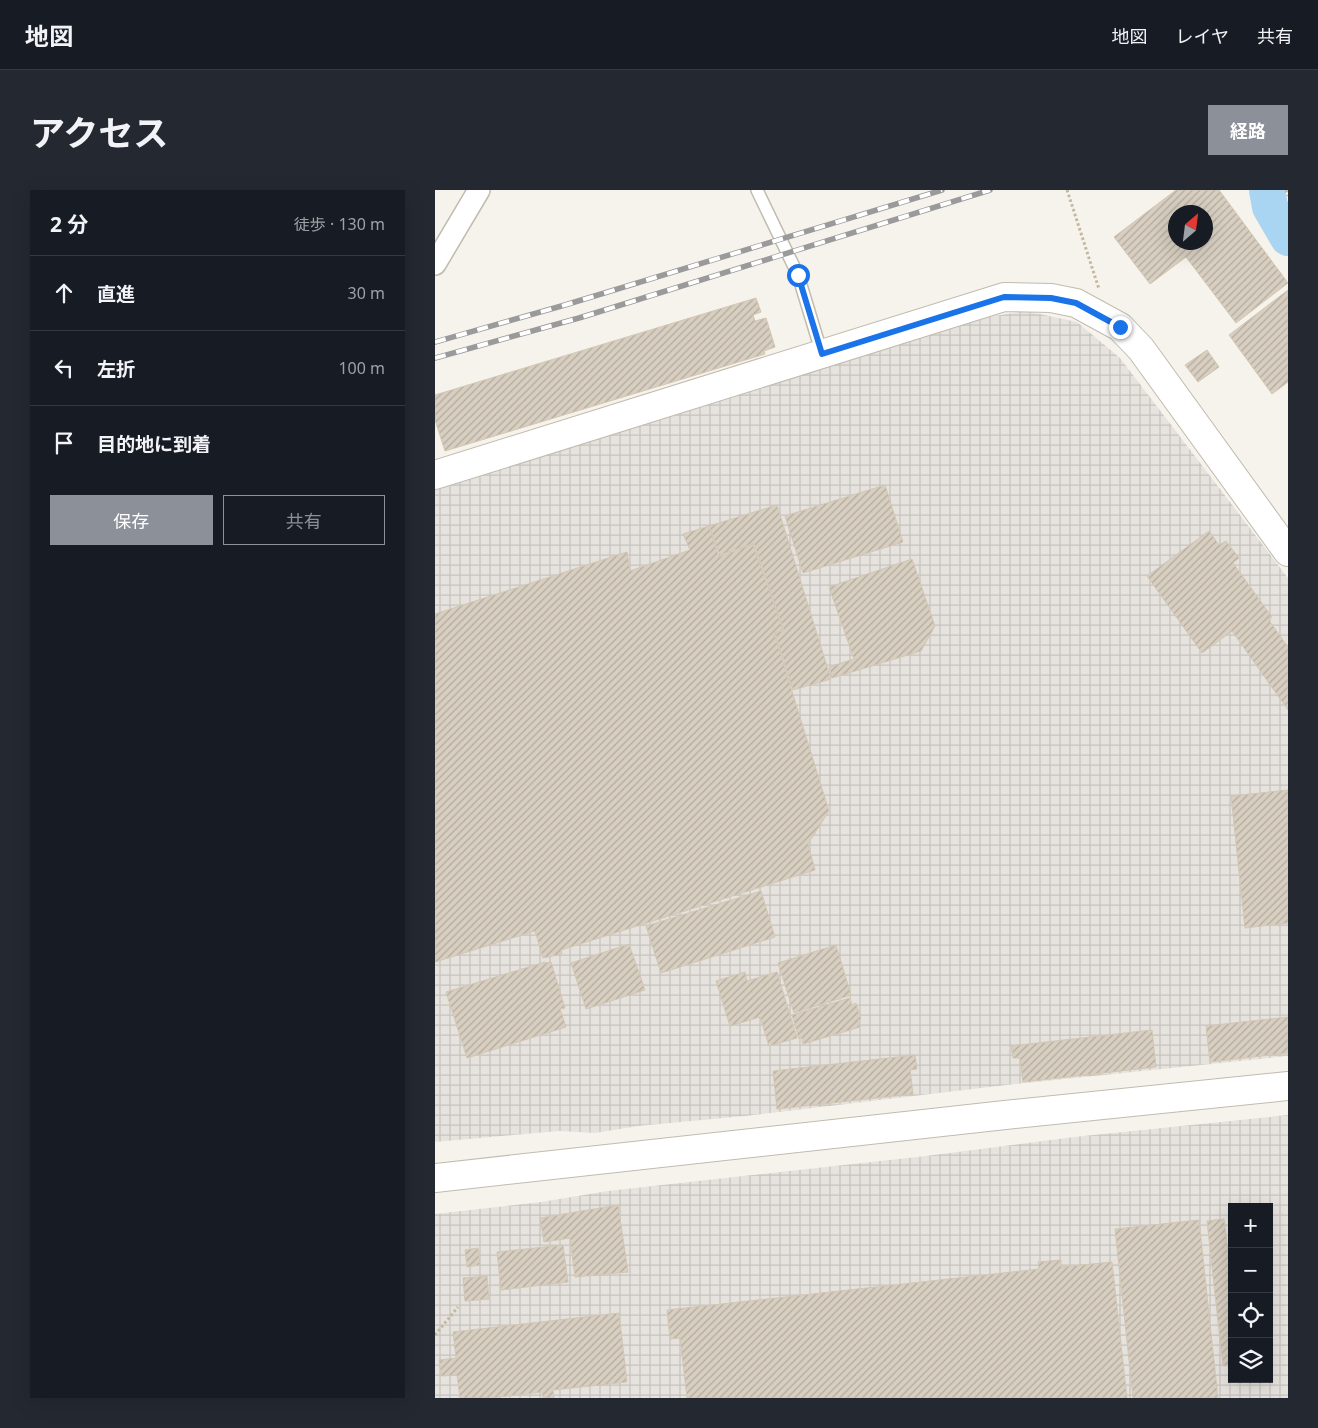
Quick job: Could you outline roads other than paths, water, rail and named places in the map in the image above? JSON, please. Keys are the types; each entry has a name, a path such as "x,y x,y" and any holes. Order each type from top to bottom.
{"street":[{"path":"435,264 479,190"},
{"path":"435,475 1004,297 1051,298 1076,303 1120,327 1141,349 1288,552"},
{"path":"435,1178 1005,1115 1288,1086"}],"lane":[{"path":"757,190 798,275 822,354"}],"waterway":[{"path":"1267,190 1270,207 1288,238"}],"railway":[{"path":"435,342 565,305 942,190"},
{"path":"435,358 579,318 990,190"}]}
